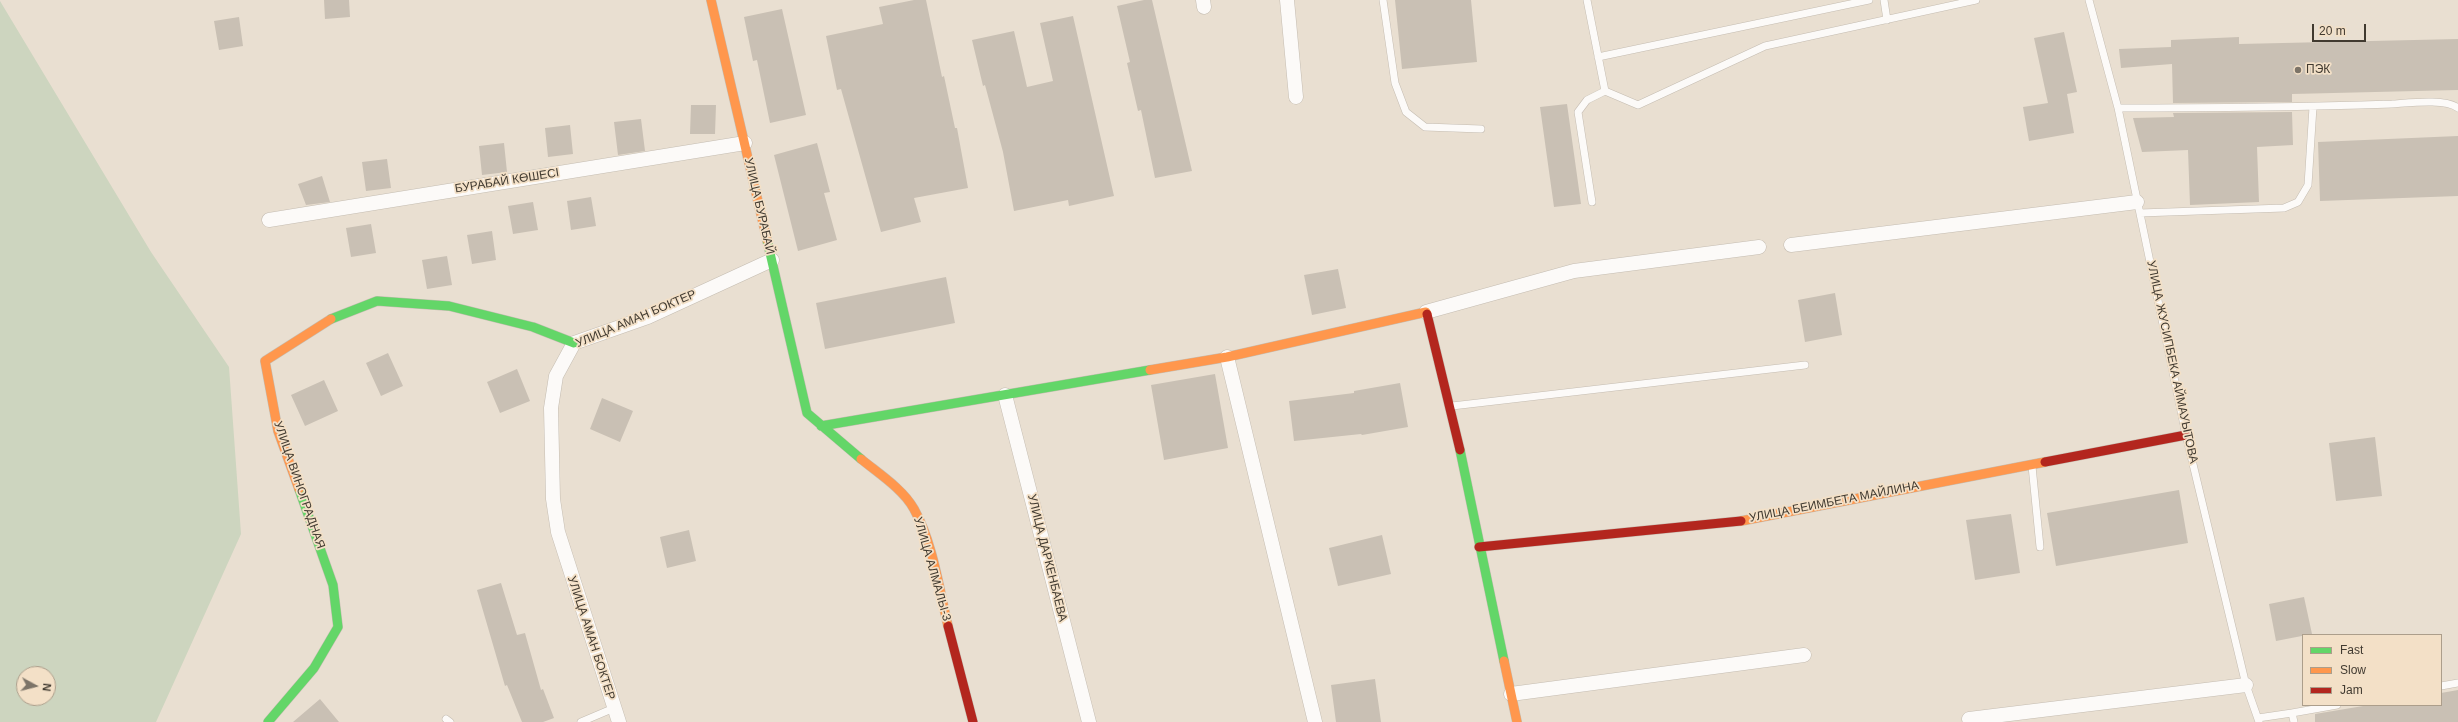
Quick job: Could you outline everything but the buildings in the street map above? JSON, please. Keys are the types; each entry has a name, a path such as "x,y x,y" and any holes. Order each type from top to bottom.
{"street":[{"name":"УЛИЦА БУРАБАЙ","path":"711,0 807,413"},
{"path":"1287,0 1296,97"},
{"name":"БУРАБАЙ КӨШЕСІ","path":"269,220 744,143"},
{"path":"1791,245 2139,207"},
{"path":"821,426 1226,357 1426,312 1574,271 1759,247"},
{"name":"УЛИЦА АМАН БОКТЕР","path":"618,722 558,532 554,499 551,408 556,376 574,343 648,317 772,260"},
{"name":"УЛИЦА ВИНОГРАДНАЯ","path":"274,720 314,668 338,627 333,585 278,431 265,361 335,316 377,301 449,306 533,327 574,343"},
{"path":"1426,312 1451,406 1479,547 1517,722"},
{"path":"1226,357 1315,722"},
{"name":"УЛИЦА ДАРКЕНБАЕВА","path":"1005,395 1089,722"},
{"name":"УЛИЦА АЛМАЛЫ-3","path":"807,413 895,487 914,508 928,546 973,722"},
{"name":"УЛИЦА БЕИМБЕТА МАЙЛИНА","path":"1479,547 1735,522 2186,435"},
{"path":"1511,694 1804,655"},
{"path":"1969,719 2246,685"}],"lane":[{"path":"1383,0 1395,83 1406,112 1425,127 1481,129"},
{"path":"1587,0 1605,91"},
{"path":"1598,56 1869,0"},
{"path":"1884,0 1887,20"},
{"path":"1592,202 1578,112 1587,100 1605,91 1638,105 1765,46 1976,0"},
{"name":"УЛИЦА ЖУСИПБЕКА АЙМАУЫТОВА","path":"2089,0 2118,108 2186,435 2246,685 2258,720"},
{"path":"2118,108 2313,107 2434,102 2455,105 2458,108"},
{"path":"2139,207 2284,208 2298,202 2308,185 2313,107"},
{"path":"1451,406 1805,365"},
{"path":"2032,464 2040,547"},
{"path":"2442,686 2458,683"},
{"path":"2258,720 2331,706"},
{"path":"581,722 614,708"},
{"path":"2292,713 2294,722"}],"green space":[{"path":"0,1 151,252 229,367 241,534 156,722 0,722"}],"traffic: fast":[{"path":"767,240 807,413 861,459"},
{"path":"331,319 377,301 449,306 533,327 574,343"},
{"path":"821,426 1150,370"},
{"path":"1460,450 1504,661"},
{"path":"268,722 314,668 338,627 333,585 299,489"}],"traffic: slow":[{"path":"711,0 767,240"},
{"path":"1150,370 1227,357 1426,312 1427,314"},
{"path":"299,489 278,431 265,361 331,319"},
{"path":"861,459 897,488 914,509 921,522 931,551 948,626"},
{"path":"1741,521 2045,462"},
{"path":"1504,661 1517,722"}],"traffic: jam":[{"path":"1427,314 1460,450"},
{"path":"2045,462 2186,435"},
{"path":"1479,547 1741,521"},
{"path":"948,626 973,722"}],"place":[{"name":"ПЭК","path":"2298,70"}]}
